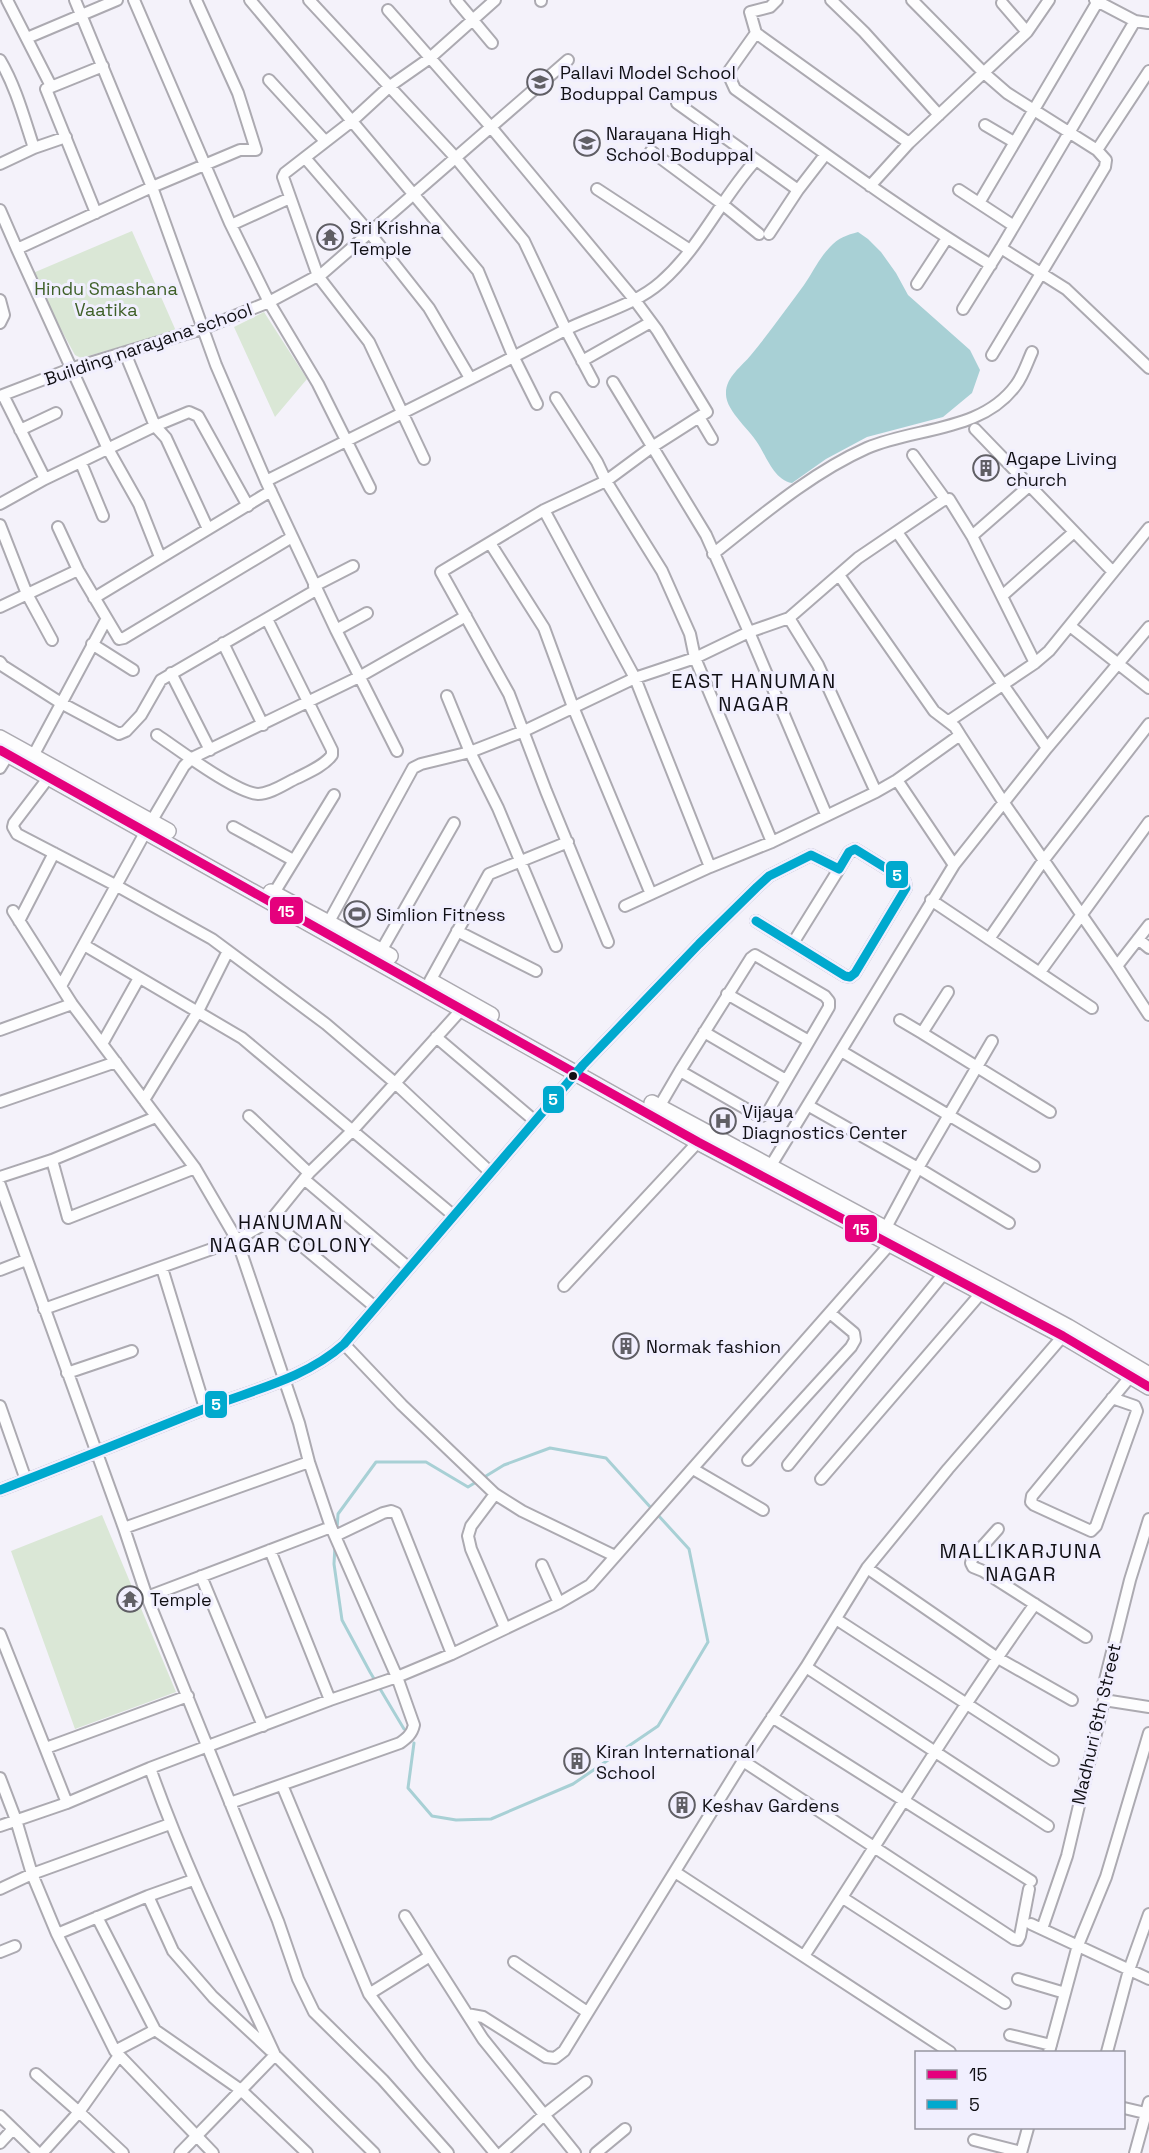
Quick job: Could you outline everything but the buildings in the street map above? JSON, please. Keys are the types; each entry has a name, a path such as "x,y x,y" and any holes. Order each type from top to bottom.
{"street":[{"path":"7,0 51,86"},
{"path":"75,0 152,186 202,329 266,481 315,588 397,751"},
{"path":"27,38 117,0"},
{"path":"134,0 231,225 269,302 318,384 370,488"},
{"path":"16,249 152,186 240,150 256,150 238,93 196,0"},
{"path":"250,0 478,272 514,358 537,404"},
{"path":"309,0 455,157 524,241 593,381"},
{"path":"456,0 492,43"},
{"path":"424,459 369,342 318,276 284,182 285,173 306,159 352,121 390,86 430,58 495,0"},
{"path":"777,0 770,7 750,12 756,33 909,143"},
{"path":"831,0 864,32 939,116"},
{"path":"912,0 1006,93 1097,150 1106,160 1105,167 992,355"},
{"path":"870,186 909,143 1027,32 1049,0"},
{"path":"979,203 1096,0 1135,21 1149,23"},
{"path":"1001,1 1027,32"},
{"path":"388,10 490,126 633,299 651,322 707,412 652,447 606,481 544,510 441,572 509,694 608,942"},
{"path":"963,309 1002,248 1135,21"},
{"path":"756,33 729,71 735,89 870,186 991,265"},
{"path":"0,60 8,74 34,148"},
{"name":"Building narayana school","path":"2,395 73,368 202,329 269,302 318,276 568,60"},
{"path":"96,213 46,89 103,66"},
{"path":"1097,150 1149,71"},
{"path":"269,80 325,141"},
{"path":"677,103 798,190"},
{"path":"985,125 1014,142"},
{"path":"0,164 34,148 66,137"},
{"path":"651,151 764,234 825,154"},
{"path":"306,159 369,232 429,308 470,378"},
{"path":"266,481 659,285 690,250 721,203 756,160"},
{"path":"597,189 690,250"},
{"path":"959,190 1014,226"},
{"path":"231,225 290,198"},
{"path":"0,210 108,449 139,504 160,557"},
{"path":"917,284 947,238"},
{"path":"1002,248 1066,289 1149,368"},
{"path":"0,300 4,315 0,323"},
{"path":"582,361 651,322"},
{"path":"125,352 155,426 166,438 208,529"},
{"path":"713,554 802,485 868,448 961,422 990,409 1017,384 1032,352"},
{"path":"613,382 705,535 826,814"},
{"path":"2,395 45,479"},
{"path":"556,398 662,571 690,634 695,658 772,842"},
{"path":"20,430 56,412"},
{"path":"0,504 45,479 189,412 198,416 248,506"},
{"path":"699,417 712,439"},
{"path":"975,429 1113,572"},
{"path":"913,455 945,499 952,501 972,536 1035,663"},
{"path":"81,463 103,516"},
{"path":"972,536 1029,486"},
{"path":"94,598 271,491"},
{"path":"325,928 413,768 470,752 524,731 635,678 695,658 749,632 789,618 858,558 945,499"},
{"path":"544,510 635,678 710,867"},
{"path":"0,525 27,594 52,640"},
{"path":"58,527 78,570 119,639 292,537"},
{"path":"949,721 1035,663 1048,651 1149,528"},
{"path":"897,532 1047,748"},
{"path":"1002,596 1074,532"},
{"path":"490,543 544,628 573,707 651,894"},
{"path":"0,662 61,703 119,734 126,732 141,715 161,680 353,566"},
{"path":"0,607 78,570"},
{"path":"839,575 934,711 949,721 960,735 1149,1015"},
{"path":"336,630 367,613"},
{"path":"61,986 184,766 192,758 359,677 466,616"},
{"path":"157,735 223,779 256,794 264,793 305,774 329,759 332,750 267,618"},
{"path":"789,618 818,665 876,792"},
{"path":"33,756 106,620"},
{"path":"1070,626 1149,688"},
{"path":"770,1167 954,865 1047,748 1149,627"},
{"path":"223,643 263,724"},
{"path":"92,644 133,670"},
{"path":"171,674 210,750"},
{"path":"447,696 470,752 498,808 556,946"},
{"path":"989,939 1043,861 1149,724"},
{"path":"625,906 710,867 772,842 826,814 876,792 897,780 960,735"},
{"path":"6,747 33,756 149,827 325,928 381,951 698,1142 1068,1327 1144,1379"},
{"path":"0,768 6,747"},
{"path":"6,747 49,777 274,893 375,960 461,1010 659,1107 770,1167 945,1272 1144,1379"},
{"path":"49,777 14,822 13,827 16,834 117,885 212,939 326,1024 394,1082 490,1172"},
{"path":"897,780 954,865"},
{"path":"274,893 334,795"},
{"path":"1040,972 1149,822"},
{"path":"381,951 454,823"},
{"path":"233,827 293,860"},
{"path":"430,981 489,874 568,842"},
{"path":"756,921 845,976 850,977 855,973 906,888 905,882 855,849 849,852 792,943"},
{"path":"54,853 16,916 72,1004 195,1168 237,1240 333,1531 397,1677 414,1725 413,1731 407,1738 230,1803"},
{"path":"0,1490 317,1365 344,1344 580,1069 730,912 769,876 812,855 839,869"},
{"path":"932,900 1092,1008"},
{"path":"1117,966 1149,925"},
{"path":"457,931 536,971"},
{"path":"1138,939 1149,948"},
{"path":"84,945 242,1038 453,1215"},
{"path":"144,1100 198,1013 228,951"},
{"path":"659,1107 680,1071 727,994 755,955 825,996 829,1001 829,1007 769,1110 762,1116 680,1071"},
{"path":"102,1044 140,978"},
{"path":"921,1033 948,992"},
{"path":"727,994 809,1041"},
{"path":"0,1030 72,1004"},
{"path":"44,1309 237,1240 271,1220 307,1176 352,1131 461,1010"},
{"path":"900,1020 1050,1112"},
{"path":"704,1032 786,1080"},
{"path":"436,1037 535,1121"},
{"path":"0,1826 67,1803 150,1768 330,1700 397,1677 452,1654 590,1585 830,1313 886,1236 918,1168 992,1041"},
{"path":"841,1052 1034,1166"},
{"path":"0,1102 116,1062"},
{"path":"808,1106 1009,1223"},
{"path":"249,1116 307,1176 409,1268"},
{"path":"0,1177 52,1160 156,1117"},
{"path":"564,1286 698,1142"},
{"path":"52,1160 68,1218 195,1168"},
{"path":"0,1185 147,1597 278,1921 298,1979 314,2012 383,2080 448,2153"},
{"path":"271,1220 375,1307"},
{"path":"0,1270 26,1260"},
{"path":"162,1268 205,1408"},
{"path":"788,1465 945,1272"},
{"path":"821,1479 982,1292"},
{"path":"748,1460 855,1340 854,1334 830,1313"},
{"path":"467,2014 483,2017 551,2059 564,2051 743,1761 806,1667 867,1568 948,1469 1063,1336"},
{"path":"344,1344 402,1405 495,1494 522,1511 615,1556"},
{"path":"67,1373 132,1351"},
{"path":"1112,1398 1135,1406 1137,1410 1096,1526 1091,1531 1034,1505 1031,1502 1032,1496 1112,1398 1144,1379"},
{"path":"0,1406 26,1480"},
{"path":"124,1528 309,1462"},
{"path":"693,1468 763,1510"},
{"path":"495,1494 471,1526 468,1536 471,1549 504,1628"},
{"path":"147,1597 270,1550 391,1511 396,1513 452,1654"},
{"name":"Madhuri 6th Street","path":"1042,1929 1067,1856 1104,1700 1105,1680 1130,1580 1149,1519"},
{"path":"998,1529 973,1557 971,1563 973,1567 1086,1637"},
{"path":"270,1550 330,1700"},
{"path":"542,1565 558,1603"},
{"path":"867,1568 996,1658 1072,1700"},
{"path":"201,1576 263,1726"},
{"path":"804,1956 996,1658 1035,1604"},
{"path":"836,1619 1053,1760"},
{"path":"0,1634 67,1803"},
{"path":"806,1667 1048,1827"},
{"path":"45,1748 188,1696"},
{"path":"1104,1700 1149,1707"},
{"path":"743,1761 1018,1940 1030,1885 772,1717"},
{"path":"1010,2035 1050,2049 1078,1945 1106,1877 1149,1733"},
{"path":"150,1768 193,1880 275,2055"},
{"path":"0,1778 16,1820 32,1874 57,1934 117,2054 213,2153"},
{"path":"282,1785 369,1994 421,2064 495,2153"},
{"path":"0,1889 32,1874 170,1824"},
{"path":"675,1872 948,2051"},
{"path":"57,1934 147,1896 193,1880"},
{"path":"147,1896 173,1952 213,1997 374,2153"},
{"path":"843,1898 1005,2003"},
{"path":"1107,2051 1129,1970 1149,1914"},
{"path":"405,1916 483,2039 574,2153"},
{"path":"97,1917 155,2030 241,2090 308,2153"},
{"path":"1031,1924 1149,1979"},
{"path":"0,1952 15,1946"},
{"path":"369,1994 430,1956"},
{"path":"514,1962 587,2012"},
{"path":"1017,1979 1065,1993"},
{"path":"0,2116 40,2153 79,2112 117,2054 155,2030"},
{"path":"180,2153 275,2055"},
{"path":"36,2074 123,2153"},
{"path":"502,2153 544,2115 586,2082"},
{"path":"1135,2153 1149,2102"},
{"path":"1125,2108 1147,2114"},
{"path":"0,2143 13,2129"},
{"path":"596,2153 625,2129"},
{"path":"974,2140 1021,2153 1027,2129"}],"green space":[{"name":"Hindu Smashana Vaatika","path":"132,231 176,331 81,358 75,355 33,273"},
{"path":"264,312 307,379 275,417 234,327"},
{"path":"102,1515 176,1692 75,1729 11,1551"}],"water":[{"path":"858,232 881,252 908,295 970,350 980,370 972,393 943,417 867,437 826,459 792,483 777,474 756,441 734,414 727,400 727,387 735,372 771,329 826,251 839,239"}],"waterway":[{"path":"337,1530 338,1514 376,1462 426,1462 468,1487 504,1465 550,1448 606,1458 652,1509"},
{"path":"414,1743 408,1788 432,1816 456,1820 491,1819 573,1784 658,1726 708,1642 689,1549 657,1514"},
{"path":"335,1545 334,1564 342,1620 404,1729"}],"transit line":[{"name":"15","path":"0,750 698,1142 1063,1336 1149,1387"},
{"name":"5","path":"0,1490 295,1375 329,1356 344,1344 583,1065 699,944 769,876 811,855 839,869 849,852 855,849 905,882 906,888 855,973 850,977 756,921"}],"place":[{"name":"Pallavi Model School Boduppal Campus","path":"540,82"},
{"name":"Narayana High School Boduppal","path":"587,143"},
{"name":"Sri Krishna Temple","path":"330,237"},
{"name":"Agape Living church","path":"986,468"},
{"name":"Simlion Fitness","path":"357,914"},
{"name":"Vijaya Diagnostics Center","path":"723,1121"},
{"name":"Normak fashion","path":"626,1346"},
{"name":"Temple","path":"130,1599"},
{"name":"Kiran International School","path":"577,1761"},
{"name":"Keshav Gardens","path":"682,1805"}],"district":[{"name":"EAST HANUMAN NAGAR","path":"754,692"},
{"name":"HANUMAN NAGAR COLONY","path":"291,1234"},
{"name":"MALLIKARJUNA NAGAR","path":"1021,1562"}]}
